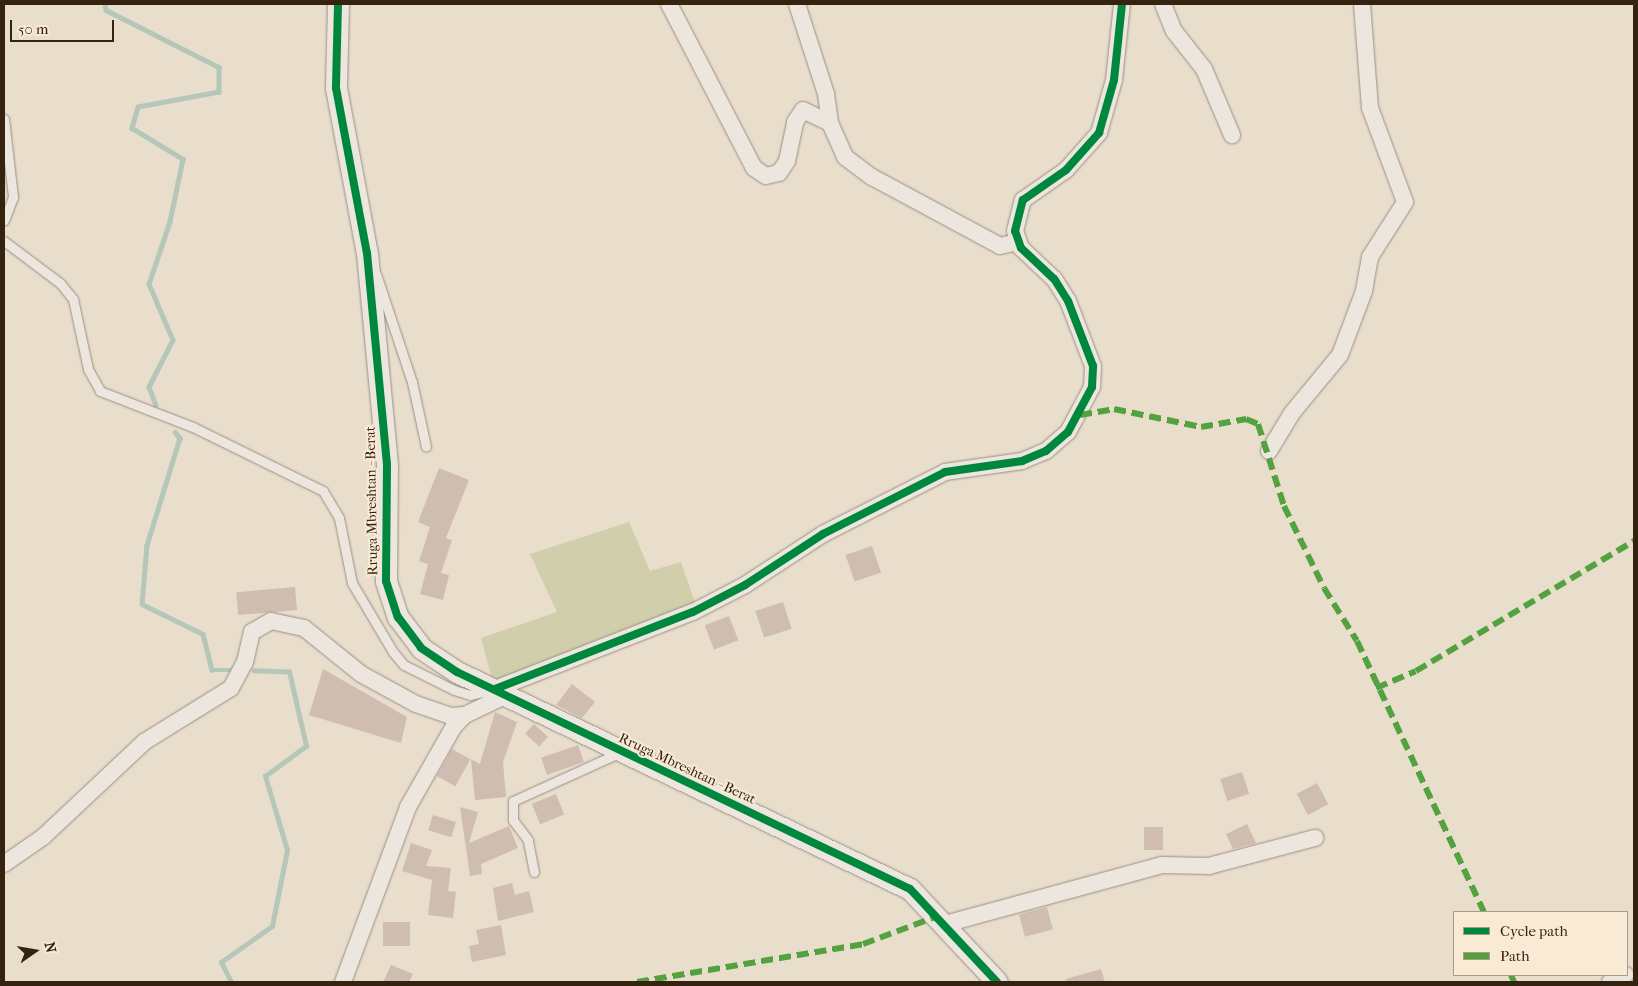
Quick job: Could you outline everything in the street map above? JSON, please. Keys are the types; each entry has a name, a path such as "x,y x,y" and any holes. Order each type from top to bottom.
{"street":[{"name":"Rruga Mbreshtan - Berat","path":"338,4 336,88 367,253 386,456 386,581 398,617 421,648 501,692 621,752 876,870 910,889 945,924 997,982"},
{"path":"669,4 754,168 766,176 779,173 803,110 830,123"},
{"path":"797,4 826,94 830,123 845,157 872,177 1000,246 1018,242"},
{"path":"343,982 395,834 465,715 501,692 693,612 745,585 823,534 945,472 1022,461 1046,450 1068,432 1092,387 1092,366 1068,301 1018,242 1015,232 1023,200 1066,170 1099,133 1114,80 1122,4"},
{"path":"1163,4 1174,31 1204,69 1232,135"},
{"path":"1269,451 1292,413 1340,355 1364,291 1370,257 1405,202 1370,108 1362,4"},
{"path":"4,864 42,837 144,742 231,688 240,676 252,632 271,621 304,628 361,674 416,704 450,716 465,715"},
{"path":"945,924 1162,865 1209,866 1315,838"},
{"path":"1610,982 1622,976"}],"lane":[{"path":"4,119 13,197 4,220"},
{"path":"4,241 60,283 73,300 88,369 100,391 200,431 323,491 339,518 352,583 393,652 404,665 454,690 470,695 501,692"},
{"path":"367,253 386,296 412,382 426,447"},
{"path":"534,872 528,840 514,820 513,801 621,752"}],"shaded area":[{"path":"629,522 650,571 681,562 695,603 493,683 481,638 557,612 530,554"}],"building":[{"path":"439,468 469,480 446,538 452,540 441,573 449,575 443,600 420,594 428,564 419,561 430,527 418,522"},
{"path":"872,546 881,572 855,582 846,555"},
{"path":"295,587 297,610 238,615 236,592"},
{"path":"783,602 792,629 764,638 755,611"},
{"path":"729,616 738,640 714,650 705,625"},
{"path":"323,669 407,717 401,743 309,715"},
{"path":"572,684 595,702 582,718 556,705"},
{"path":"495,712 517,722 503,762 506,797 475,800 471,759 480,764"},
{"path":"534,724 548,737 539,746 525,734"},
{"path":"578,745 584,762 547,775 541,758"},
{"path":"452,749 470,759 455,786 437,776"},
{"path":"1242,772 1249,794 1227,801 1220,779"},
{"path":"1317,783 1328,804 1308,815 1297,794"},
{"path":"556,794 564,814 540,824 532,804"},
{"path":"460,807 478,812 469,843 509,826 518,848 481,864 482,874 470,876"},
{"path":"433,815 456,822 451,837 428,830"},
{"path":"1247,824 1256,843 1233,849 1226,834"},
{"path":"1144,827 1163,827 1163,850 1144,850"},
{"path":"411,843 432,850 426,866 451,868 448,891 456,892 453,918 428,915 432,880 402,871"},
{"path":"512,883 515,895 529,891 534,912 498,921 493,888"},
{"path":"1047,907 1053,929 1025,937 1019,915"},
{"path":"383,922 410,922 410,946 383,946"},
{"path":"501,925 506,955 472,962 469,946 479,944 476,930"},
{"path":"391,965 413,974 409,982 383,982"},
{"path":"1101,969 1105,982 1066,982 1066,979"}],"waterway":[{"path":"105,4 106,10 219,67 219,92 138,107 132,128 183,159 170,222 149,284 173,340 149,387 156,405"},
{"path":"175,432 180,438 147,545 142,604 203,634 212,670 230,670"},
{"path":"231,982 221,962 272,926 287,850 265,776 306,746 289,672 254,671"}],"marked path":[{"path":"1080,415 1114,409 1201,427 1246,419 1258,424 1284,506 1324,588 1357,641 1484,911"},
{"path":"1376,688 1416,671 1634,541"},
{"path":"637,982 863,944 938,916"},
{"path":"1511,976 1514,982"}],"cycle path":[{"path":"338,4 336,88 367,253 387,465 386,581 398,617 421,648 457,672 910,889 997,982"},
{"path":"495,689 693,612 745,585 823,534 945,472 1022,461 1046,451 1068,432 1092,387 1093,366 1068,301 1054,279 1021,248 1015,231 1023,200 1066,170 1099,133 1114,80 1122,4"}]}
